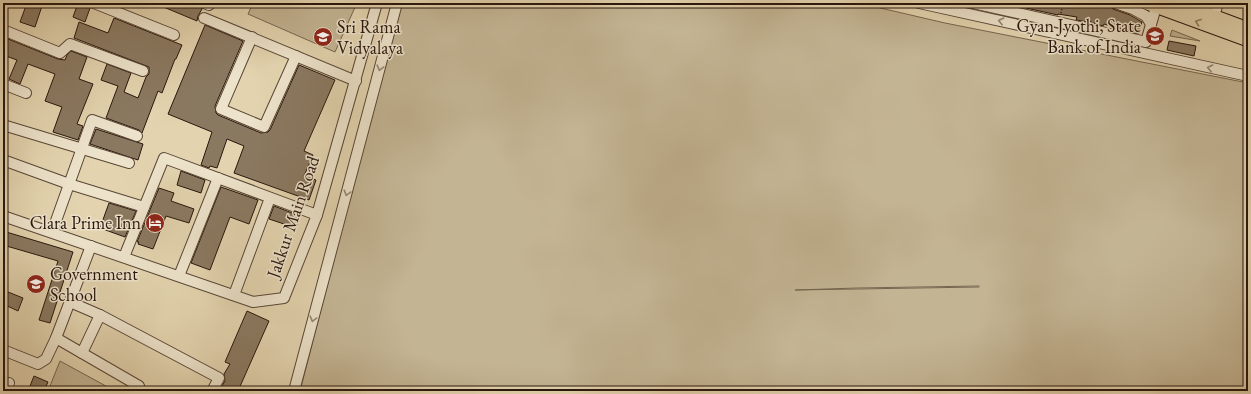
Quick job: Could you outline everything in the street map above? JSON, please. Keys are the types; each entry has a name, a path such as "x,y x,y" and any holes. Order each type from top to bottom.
{"main road":[{"path":"1178,3 1248,29"},
{"path":"1151,5 1248,40"}],"street":[{"path":"94,3 174,35"},
{"name":"Jakkur Main Road","path":"3,216 253,302 284,298 317,215 377,3"},
{"path":"294,391 397,3"},
{"path":"919,3 1248,76"},
{"path":"973,3 1146,42 1151,24 1151,5"},
{"path":"1115,3 1133,9 1146,16 1151,24"},
{"path":"1214,16 1218,3"},
{"path":"204,18 356,81"},
{"path":"3,30 60,53 70,44 144,71"},
{"path":"252,37 221,109 264,127 296,56"},
{"path":"3,84 26,93"},
{"path":"52,232 92,120 137,136"},
{"path":"3,125 128,163"},
{"path":"124,257 164,158 317,215"},
{"path":"3,160 69,184 144,207"},
{"path":"179,276 218,178"},
{"path":"234,295 270,198"},
{"path":"3,350 38,364 46,359 56,338 91,246"},
{"path":"70,302 100,315 219,378 212,391"},
{"path":"82,353 100,315"},
{"path":"56,338 139,386"}],"shaded area":[{"name":"Sri Rama Vidyalaya","path":"253,3 351,3 356,5 335,52 248,14"},
{"path":"402,3 859,3 945,23 1248,83 1248,391 300,391 364,142","holes":["979,286 979,287 795,290"]},
{"path":"1172,30 1200,41 1170,36"},
{"path":"60,361 115,391 48,391"}],"building":[{"path":"27,3 42,3 35,27 20,22"},
{"path":"78,3 88,3 90,8 85,22 73,17"},
{"path":"112,3 125,3 124,8"},
{"path":"154,3 194,3 202,9 197,21"},
{"path":"1003,3 1106,3 1113,9 1130,15 1142,22 1138,34 1104,24 1103,26 1089,21 1076,20 1077,17 1058,15"},
{"path":"114,18 182,45 162,93 158,91 142,133 139,130 106,118 118,86 101,80 107,64 131,73 124,92 138,98 146,77 149,74 149,67 74,38 79,22 108,33"},
{"path":"205,25 243,41 215,106 216,113 218,115 261,133 268,132 299,65 335,80 304,151 313,155 304,176 316,180 309,200 234,173 244,146 227,139 217,168 210,166 209,168 201,165 212,132 168,114"},
{"path":"3,37 58,59 65,60 71,51 87,57 79,79 93,84 77,124 83,126 78,140 53,132 62,107 45,101 55,74 28,64 20,84 9,79 17,60 3,55"},
{"path":"1169,41 1196,46 1194,56 1167,50"},
{"path":"96,129 143,144 138,160 90,144"},
{"path":"181,171 205,180 201,193 177,185"},
{"path":"221,187 258,200 249,224 230,217 210,270 191,263"},
{"path":"159,188 174,193 171,201 194,209 189,223 166,216 153,249 138,244 139,242 137,242"},
{"path":"109,203 136,211 125,237 100,228"},
{"path":"274,206 300,216 296,228 269,219"},
{"path":"3,231 73,252 50,323 39,320 58,261 3,245"},
{"path":"3,290 23,298 18,311 3,304"},
{"path":"247,311 269,321 238,391 219,391 225,381 224,374 230,364 225,362"},
{"path":"34,376 48,382 44,391 28,391"}],"place":[{"name":"Gyan Jyothi, State Bank of India","path":"1155,36"},
{"name":"Sri Rama Vidyalaya","path":"323,37"},
{"name":"Clara Prime Inn","path":"155,223"},
{"name":"Government School","path":"36,284"}]}
